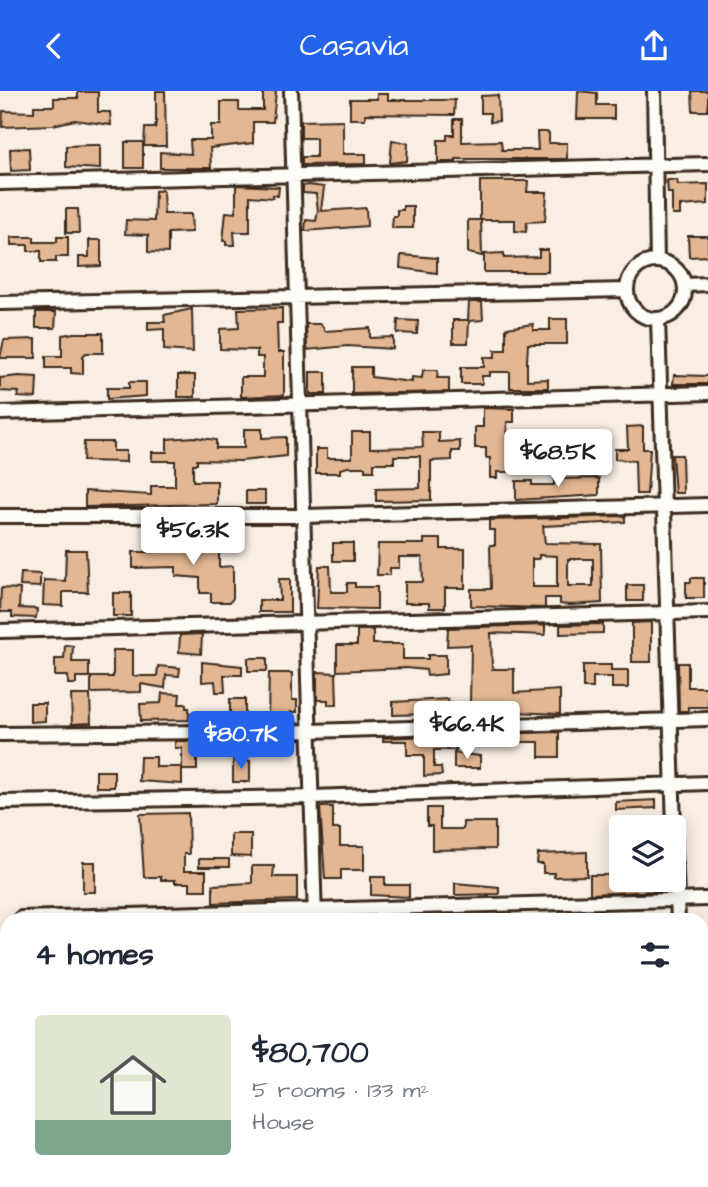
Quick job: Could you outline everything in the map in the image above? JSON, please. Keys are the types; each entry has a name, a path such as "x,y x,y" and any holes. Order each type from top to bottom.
{"street":[{"path":"291,91 315,913"},
{"path":"654,91 657,261"},
{"path":"0,183 708,164"},
{"path":"657,261 676,269 685,285 684,299 677,310 658,319 639,313 631,303 627,290 636,269 657,261"},
{"path":"685,285 708,284"},
{"path":"0,303 627,290"},
{"path":"658,319 673,815"},
{"path":"0,413 708,393"},
{"path":"0,516 304,516 708,505"},
{"path":"0,631 708,612"},
{"path":"0,734 310,731 708,719"},
{"path":"0,802 312,796 708,783"},
{"path":"676,892 677,913"},
{"path":"383,913 708,899"}],"building":[{"path":"156,91 165,91 166,146 144,146 145,128 155,128"},
{"path":"263,91 276,91 273,122 253,122 253,143 210,148 211,168 160,168 160,152 191,154 190,140 211,140 211,125 221,125 221,102 239,102 239,110 263,110"},
{"path":"578,91 597,93 597,105 614,105 614,119 577,119"},
{"path":"692,91 708,91 708,111 693,111"},
{"path":"78,92 98,92 98,112 110,112 111,125 75,120 53,125 2,127 3,111 34,112 34,106 54,106 54,98 78,98"},
{"path":"377,94 388,94 388,100 455,100 454,115 365,114 365,119 350,119 350,99 377,99"},
{"path":"498,95 499,121 490,122 490,113 481,113 481,96"},
{"path":"454,119 462,119 462,142 501,141 502,150 538,150 537,132 546,132 549,133 549,143 567,143 567,159 456,159 456,162 438,162 438,140 447,140 447,135 454,135"},
{"path":"343,120 343,154 366,154 366,164 302,165 302,157 316,157 316,138 301,138 301,121"},
{"path":"392,140 408,143 407,161 390,163"},
{"path":"125,142 143,142 143,168 125,168"},
{"path":"100,145 100,169 66,167 66,146"},
{"path":"29,148 30,170 11,171 10,149"},
{"path":"667,180 677,180 678,185 708,184 708,204 680,206 680,215 672,215 672,193 668,193"},
{"path":"480,181 528,181 527,192 547,192 545,221 527,222 526,232 515,231 515,220 480,220"},
{"path":"236,185 279,187 278,196 250,196 250,232 234,232 235,245 226,245 226,241 223,241 226,212 236,213"},
{"path":"303,186 324,187 321,211 366,208 367,226 305,231 306,220 316,221 318,211 316,194 303,193"},
{"path":"163,190 164,214 191,214 192,232 168,233 168,253 148,252 148,235 125,234 126,220 154,221 155,191"},
{"path":"403,206 413,206 413,228 392,228 393,216 397,216 397,210 403,210"},
{"path":"66,209 78,209 79,233 66,233"},
{"path":"468,220 481,220 482,256 468,253"},
{"path":"688,236 708,236 708,256 689,257"},
{"path":"11,237 34,237 34,242 57,242 57,237 68,237 68,257 56,257 56,262 41,262 41,251 28,251 28,245 11,245"},
{"path":"89,240 101,240 101,266 79,267 79,257 89,257"},
{"path":"539,250 548,250 548,272 484,272 484,254 504,253 504,258 539,257"},
{"path":"401,255 437,258 437,273 400,268"},
{"path":"469,302 482,302 483,320 469,321 468,343 453,343 453,320 468,320"},
{"path":"282,308 282,323 277,323 278,352 284,352 284,395 241,397 241,377 263,377 263,357 257,357 257,350 220,349 220,329 239,328 238,309"},
{"path":"192,309 193,352 164,350 164,329 148,330 148,322 165,322 164,315"},
{"path":"36,312 56,312 55,328 36,328"},
{"path":"550,319 567,319 567,344 528,344 527,361 527,380 548,379 548,388 510,388 510,372 490,372 490,376 482,376 482,384 461,384 461,367 484,367 484,357 495,357 495,350 506,350 506,328 533,324 533,330 550,330"},
{"path":"398,320 418,321 417,334 397,333"},
{"path":"306,324 321,324 325,331 370,328 370,338 393,337 393,349 347,346 307,350"},
{"path":"103,333 103,353 86,353 83,356 83,374 71,373 71,368 46,368 46,356 62,356 62,335"},
{"path":"36,339 36,358 0,358 4,340"},
{"path":"352,367 371,367 371,377 412,382 412,377 422,378 423,370 438,370 437,378 449,378 449,392 352,394"},
{"path":"310,372 326,372 326,394 310,394"},
{"path":"178,375 195,375 195,397 178,397"},
{"path":"674,375 708,376 708,384 673,384"},
{"path":"37,377 36,398 18,397 19,392 0,391 0,378"},
{"path":"129,382 146,382 146,396 107,399 107,388 129,388"},
{"path":"483,408 514,409 514,422 507,422 509,472 497,472 497,478 490,478 490,458 486,458 486,448 475,448 475,427 483,427"},
{"path":"643,426 643,449 650,449 647,494 636,494 635,461 615,459 615,449 628,449 627,427"},
{"path":"244,429 262,429 262,438 286,437 286,456 241,461 197,460 197,464 193,464 193,481 217,481 217,504 85,507 85,491 151,495 151,486 175,486 175,461 152,461 152,452 167,452 167,439 195,437 216,440 216,448 244,448"},
{"path":"352,432 370,432 370,448 423,447 422,432 439,432 439,442 460,441 460,451 452,451 452,460 431,461 431,500 376,501 376,489 420,488 420,456 394,456 394,463 374,463 374,471 365,471 365,467 348,467 340,469 340,473 316,473 316,449 327,449 327,458 352,458"},
{"path":"555,436 598,438 598,450 556,450"},
{"path":"84,442 113,442 113,451 126,451 126,462 83,461"},
{"path":"672,455 682,455 683,493 675,493"},
{"path":"599,478 599,495 516,500 516,481 532,481 532,485 554,485 554,479"},
{"path":"246,491 265,491 265,504 246,504"},
{"path":"625,516 625,522 543,526 545,543 601,544 602,603 570,605 560,604 560,598 545,598 545,608 471,606 471,589 491,589 490,545 495,545 495,530 489,530 489,520","holes":["539,555 557,556 557,587 532,587 532,559 539,559","568,559 593,559 593,586 568,586"]},
{"path":"424,539 441,539 441,549 465,549 465,588 445,588 445,608 429,608 429,603 405,603 405,582 423,582 422,557 399,557 399,568 390,568 390,575 377,575 378,544 424,544"},
{"path":"164,543 219,545 219,567 233,566 233,598 230,602 211,602 211,593 200,593 200,578 176,576 176,567 133,568 133,552 155,552 155,549 164,549"},
{"path":"333,543 353,543 353,561 333,561"},
{"path":"66,550 86,550 88,592 63,592 63,606 43,605 44,580 65,581"},
{"path":"319,566 330,566 331,592 347,592 347,583 355,583 355,587 377,587 377,609 317,608"},
{"path":"21,573 40,574 40,587 20,586"},
{"path":"691,578 704,578 704,598 686,598 686,582 691,582"},
{"path":"279,579 290,579 290,612 259,612 259,600 280,600"},
{"path":"627,585 643,585 643,601 627,601"},
{"path":"1,588 20,589 19,608 37,609 36,618 12,617 12,612 0,612"},
{"path":"113,593 131,593 131,616 113,616"},
{"path":"651,622 651,662 632,662 632,623"},
{"path":"603,624 603,633 560,634 560,625"},
{"path":"545,625 545,635 491,633 492,669 514,669 514,693 560,690 560,714 515,712 393,715 393,702 448,699 448,703 470,703 471,645 447,646 448,628"},
{"path":"357,630 373,630 373,644 403,644 403,659 428,659 428,655 446,655 446,674 427,676 426,670 406,668 337,671 337,645 357,645"},
{"path":"202,634 201,654 179,652 180,635"},
{"path":"65,645 73,646 72,662 89,662 89,677 76,677 76,684 68,684 68,676 55,676 55,659 64,659"},
{"path":"113,650 133,650 133,676 157,676 158,666 180,668 179,676 166,675 165,688 141,684 141,692 91,693 91,677 113,677"},
{"path":"248,658 267,658 267,671 248,671"},
{"path":"202,662 242,666 242,675 224,675 225,692 216,692 215,681 202,682"},
{"path":"678,663 688,663 688,687 708,687 708,707 688,707 688,711 679,711"},
{"path":"583,665 611,665 611,670 628,670 628,688 612,688 612,677 593,677 593,688 583,688"},
{"path":"317,672 336,673 337,705 328,705 328,700 317,700"},
{"path":"269,673 292,673 292,700 297,700 297,712 291,712 291,719 268,719"},
{"path":"162,693 180,694 179,704 186,704 186,708 189,708 189,720 141,721 140,704 161,703"},
{"path":"71,695 90,695 91,723 72,724"},
{"path":"230,699 245,699 245,719 230,719"},
{"path":"30,703 45,703 45,721 30,722"},
{"path":"559,732 559,757 539,757 539,742 491,742 491,734"},
{"path":"456,735 456,750 434,750 434,767 441,767 442,775 424,776 424,755 407,755 407,741 383,741 383,738"},
{"path":"175,741 202,741 202,747 197,747 197,770 182,770 182,748 175,748"},
{"path":"454,753 480,756 480,768 454,768"},
{"path":"140,757 156,757 156,767 182,767 182,784 139,781"},
{"path":"233,760 250,761 250,782 233,782"},
{"path":"96,771 114,771 114,787 96,787"},
{"path":"656,800 656,808 616,810 616,802"},
{"path":"320,807 333,807 333,829 340,829 340,846 364,846 364,870 341,870 341,879 325,879"},
{"path":"427,808 440,808 440,829 463,829 463,822 495,822 495,849 432,850 432,826 427,826"},
{"path":"188,813 189,854 184,854 184,871 206,871 206,890 190,890 190,883 175,883 175,880 161,880 161,877 144,877 140,814"},
{"path":"231,834 251,834 251,857 231,856"},
{"path":"587,852 587,876 554,877 554,873 543,873 543,864 537,864 538,854"},
{"path":"199,859 229,859 229,867 199,867"},
{"path":"83,862 95,862 95,892 83,892"},
{"path":"252,866 274,866 273,877 297,877 297,900 213,903 213,885 252,883"},
{"path":"590,875 609,875 609,892 637,892 590,894"},
{"path":"371,877 385,877 385,885 409,885 409,897 371,895"},
{"path":"455,883 499,887 499,894 455,895"}]}
